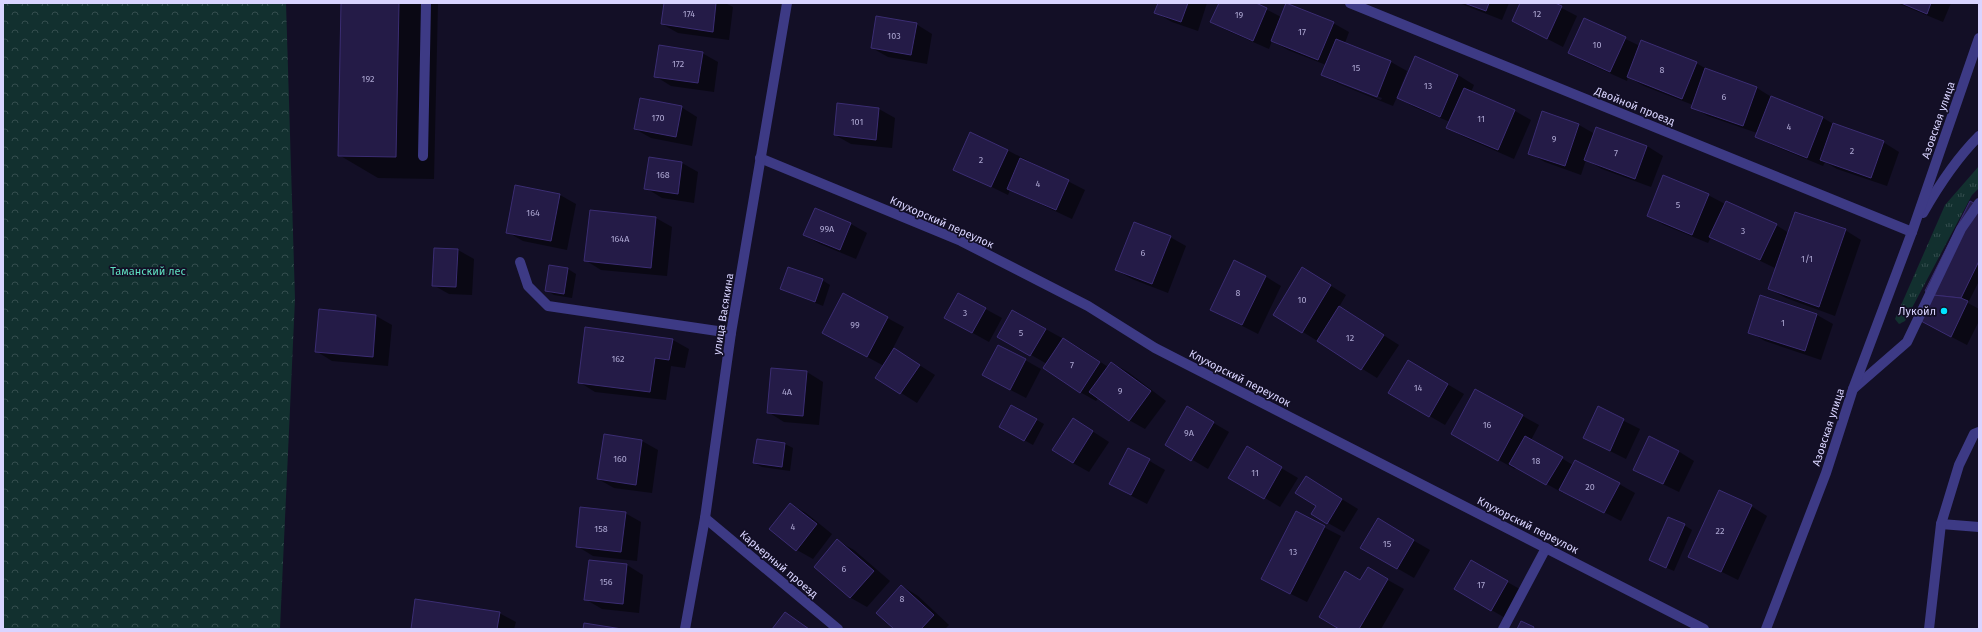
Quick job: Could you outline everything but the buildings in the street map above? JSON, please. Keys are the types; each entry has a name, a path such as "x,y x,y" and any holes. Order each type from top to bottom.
{"street":[{"path":"423,156 426,3"},
{"name":"улица Васякина","path":"685,629 705,518 731,333 787,3"},
{"name":"Двойной проезд","path":"1350,3 1912,232"},
{"name":"Азовская улица","path":"1766,629 1826,473 1853,389 1912,232 1979,38"},
{"name":"Азовская улица","path":"1912,232 1938,187 1961,154 1979,136"},
{"name":"Клухорский переулок","path":"760,158 961,241 1088,306 1155,348 1704,629"},
{"path":"1853,389 1907,342 1961,229 1979,203"},
{"path":"520,262 528,286 548,306 731,333"},
{"path":"1929,629 1941,524 1959,465 1974,434 1979,432"},
{"name":"Карьерный проезд","path":"705,518 838,629"},
{"path":"1941,524 1979,527"},
{"path":"1503,629 1546,548"}],"green space":[{"name":"Таманский лес","path":"3,3 286,3 295,299 280,628 3,629"},
{"path":"1979,166 1979,188 1972,195 1905,321 1899,324 1895,319 1945,205"}],"place":[{"name":"Лукойл","path":"1944,311"}]}
